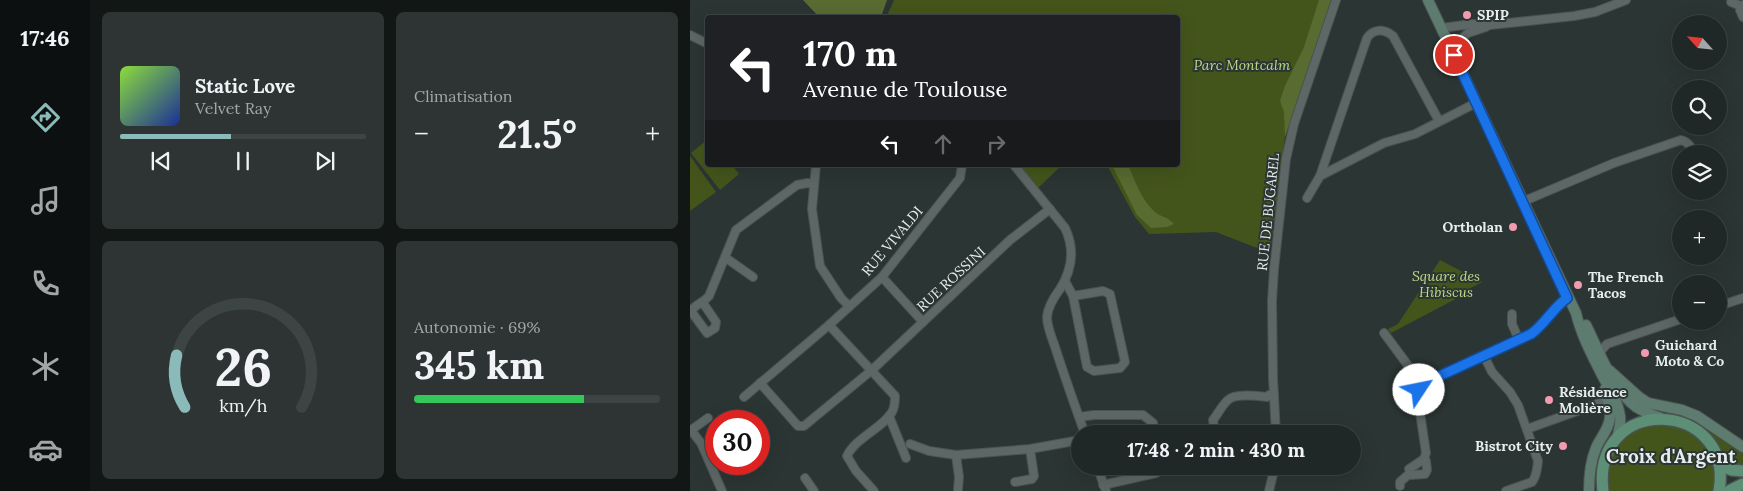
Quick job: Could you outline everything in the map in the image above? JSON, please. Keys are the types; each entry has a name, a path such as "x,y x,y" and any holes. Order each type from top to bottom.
{"main road":[{"path":"1428,0 1567,298 1584,322 1600,352 1610,417 1609,424 1596,448 1592,461 1589,473 1589,491"},
{"path":"1576,313 1579,325 1604,370 1618,407 1620,426 1617,438"},
{"path":"1604,370 1635,406 1646,413 1681,422 1700,432 1713,449 1719,465 1721,482 1719,491"},
{"path":"1604,370 1648,403 1682,410 1697,416 1743,447"},
{"path":"1603,491 1604,462 1610,447 1617,438 1641,422 1661,418"},
{"path":"1719,465 1732,470 1743,471"},
{"path":"1729,491 1743,484"}],"street":[{"name":"RUE DE BUGAREL","path":"1275,425 1271,395 1274,277 1286,159 1294,124 1336,0"},
{"path":"1449,46 1458,42 1468,33 1490,26 1595,12 1626,0"},
{"path":"1731,2 1742,5 1740,10 1743,17"},
{"path":"1441,28 1472,24 1490,26"},
{"path":"1460,26 1463,29 1464,37"},
{"path":"1307,198 1320,176 1364,46 1369,35 1375,31 1385,31 1393,36 1439,121"},
{"path":"690,35 705,42"},
{"path":"1320,176 1384,142 1415,134 1476,103"},
{"path":"1522,202 1614,163 1681,140 1690,145"},
{"path":"816,167 812,209 820,266 841,298 849,306"},
{"name":"RUE VIVALDI","path":"744,397 830,325 882,277 960,178 962,167"},
{"path":"1016,167 1065,228 1071,244 1070,271 1052,302 1047,318 1048,327 1082,425"},
{"path":"703,303 709,296 736,230 797,185 813,184"},
{"name":"RUE ROSSINI","path":"760,383 798,426 804,426 872,370 1010,240 1050,210"},
{"path":"726,258 754,277"},
{"path":"882,277 922,322"},
{"path":"1065,281 1073,296 1087,367 1094,371 1123,366 1125,362 1110,294 1103,291 1073,296"},
{"path":"1421,383 1519,340 1539,328 1560,303 1567,298"},
{"path":"1727,303 1743,298"},
{"path":"1512,314 1512,324 1519,340"},
{"path":"1600,352 1607,344 1672,322"},
{"path":"830,325 895,396 894,408 889,416 866,434 847,456 856,471 874,491"},
{"path":"1384,333 1421,383 1418,399 1426,453 1424,459 1409,469 1410,474"},
{"path":"1484,356 1492,372 1510,392 1518,405 1538,461 1535,479 1532,482 1506,491"},
{"path":"1214,425 1213,420 1228,399 1260,395 1267,397 1271,395"},
{"path":"1527,429 1608,400"},
{"path":"1079,417 1094,415 1143,416 1153,425"},
{"path":"889,416 906,458"},
{"path":"705,420 691,431 700,442 722,491"},
{"path":"910,444 930,451 956,455 1030,449 1071,442"},
{"path":"1015,482 1032,479 1034,476 1030,449"},
{"path":"956,455 959,477 958,489"},
{"path":"1410,474 1412,476 1426,472 1428,466 1424,459"},
{"path":"1400,486 1400,482 1410,474"},
{"path":"1100,475 1104,488 1152,475"},
{"path":"1269,491 1273,475"},
{"path":"805,478 814,491"}],"green space":[{"path":"803,0 887,0 882,15 817,15"},
{"name":"Parc Montcalm","path":"894,0 1331,0 1285,137 1270,253 1216,232 1149,234 1135,217 1108,167 1180,167 1180,15 887,15"},
{"path":"1319,0 1331,0 1285,137 1284,112 1280,101 1285,86 1304,47"},
{"path":"705,142 705,167 734,167 739,174 720,190 691,153"},
{"path":"690,156 716,192 690,211"},
{"path":"1022,167 1060,167 1038,188"},
{"path":"1113,167 1129,167 1145,201 1157,213 1174,224 1167,227 1151,228 1137,215"},
{"name":"Square des Hibiscus","path":"1440,260 1482,282 1465,291 1465,294 1391,333 1388,329 1398,324"},
{"path":"1658,423 1685,430 1700,439 1706,446 1714,464 1714,491 1607,491 1607,470 1612,451 1628,435"},
{"path":"1700,424 1743,450 1743,466 1730,460 1710,432"}],"place":[{"name":"SPIP","path":"1467,15"},
{"name":"Ortholan","path":"1513,227"},
{"name":"The French Tacos","path":"1578,285"},
{"name":"Guichard Moto & Co","path":"1645,353"},
{"name":"Résidence Molière","path":"1549,400"},
{"name":"Bistrot City","path":"1563,446"}],"district":[{"name":"Croix d'Argent","path":"1671,456"}],"route":[{"path":"1419,390 1421,383 1531,334 1567,298 1454,55"}]}
